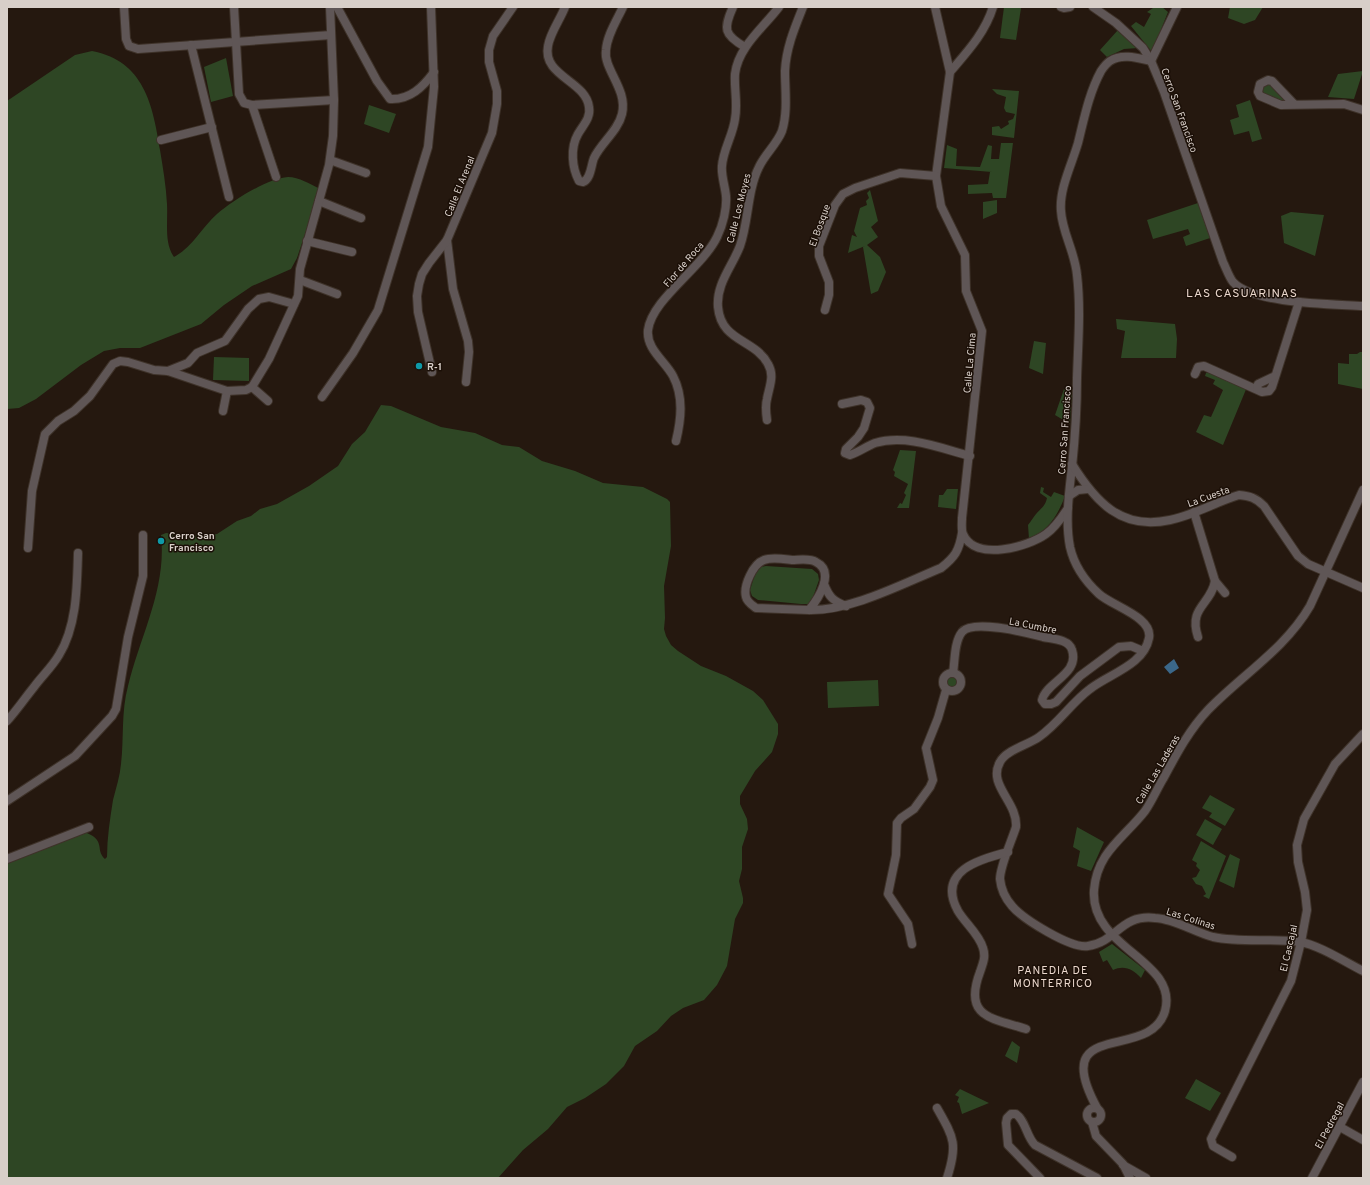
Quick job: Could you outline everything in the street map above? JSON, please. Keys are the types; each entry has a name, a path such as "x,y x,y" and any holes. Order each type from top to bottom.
{"street":[{"path":"124,7 126,39 129,46 138,49 331,35"},
{"path":"234,7 239,94 244,103 252,104 334,100"},
{"path":"28,548 32,491 45,434 58,421 74,411 90,396 113,364 120,361 128,362 154,370 168,371 227,391 246,390 252,387 269,359 298,296 300,269 330,160 333,136 334,100 330,7"},
{"path":"338,7 377,82 390,99 397,99 414,93 423,86 434,72"},
{"path":"322,397 356,348 378,310 386,289 428,147 434,72 431,7"},
{"name":"Calle El Arenal","path":"432,372 418,312 417,296 422,274 447,240 492,133 497,104 497,91 489,62 489,50 493,36 513,7"},
{"path":"565,7 549,41 547,54 552,66 582,93 589,103 589,114 577,134 573,149 577,176 579,181 583,182 588,178 591,166 598,150 616,126 622,113 620,89 607,61 605,50 623,7"},
{"path":"733,7 726,26 727,33 732,39 745,47"},
{"name":"Flor de Roca","path":"676,441 681,418 678,391 673,377 649,343 648,329 653,314 659,305 709,250 717,237 723,221 726,198 722,167 735,119 735,74 745,47 779,7"},
{"name":"Calle Los Moyes","path":"767,420 767,398 771,384 769,364 755,349 739,340 726,329 719,315 718,298 720,283 740,246 759,166 782,132 784,120 785,69 788,51 792,35 804,7"},
{"name":"Calle La Cima","path":"809,610 846,606 941,568 952,559 960,548 982,331 966,291 965,255 941,206 936,176 950,72 935,7"},
{"path":"950,72 980,36 990,17 993,7"},
{"path":"1061,7 1070,7"},
{"path":"1093,7 1116,23 1137,43 1151,61 1177,7"},
{"path":"191,45 229,197"},
{"name":"Cerro San Francisco","path":"1008,852 1017,820 1013,807 1003,794 998,783 997,772 1000,761 1006,754 1040,736 1059,721 1089,689 1138,658 1150,636 1148,628 1144,622 1100,595 1086,580 1075,562 1068,537 1068,508 1077,398 1078,296 1073,251 1064,228 1061,210 1062,194 1091,95 1101,70 1111,60 1122,56 1151,61 1164,92 1223,262 1233,282 1246,290 1264,296 1299,302 1363,306"},
{"path":"252,104 276,177"},
{"path":"1294,104 1308,106 1344,104 1363,110"},
{"path":"162,140 212,127"},
{"path":"330,160 366,173"},
{"name":"El Bosque","path":"825,310 829,295 829,282 819,256 819,246 835,206 843,194 855,188 900,173 936,176"},
{"path":"319,201 361,218"},
{"path":"447,240 453,289 468,341 469,352 466,382"},
{"path":"307,241 352,252"},
{"path":"300,280 337,294"},
{"path":"168,371 188,363 197,353 225,341 248,309 259,300 269,297 294,304"},
{"path":"1195,374 1198,367 1204,366 1262,392 1269,391 1276,376 1299,302"},
{"path":"252,387 268,401"},
{"path":"223,411 227,391"},
{"path":"842,404 861,400 867,402 870,408 864,428 858,437 846,449 846,453 850,455 875,443 899,439 931,445 970,456"},
{"name":"La Cuesta","path":"1072,464 1088,489 1109,509 1138,521 1154,523 1170,520 1239,495 1249,496 1258,500 1264,506 1298,556 1308,564 1363,588"},
{"path":"1069,496 1078,490 1088,489"},
{"name":"Calle Las Laderas","path":"1097,1108 1090,1094 1083,1072 1083,1065 1090,1052 1096,1048 1142,1034 1154,1028 1161,1020 1165,1011 1166,1001 1164,989 1159,977 1152,968 1111,935 1098,916 1094,901 1095,880 1101,861 1114,843 1145,810 1179,749 1208,710 1287,638 1300,622 1363,490"},
{"path":"962,533 967,540 980,548 999,550 1015,548 1046,534 1057,524 1068,508"},
{"path":"1194,512 1215,581 1225,593"},
{"path":"7,801 75,756 112,716 116,708 128,637 143,576 143,536"},
{"path":"7,721 51,667 66,642 72,619 77,587 78,553"},
{"path":"772,559 816,561 822,566 825,575 824,584 809,610 756,608 750,604 746,597 746,585 757,565 763,560 772,559"},
{"path":"1198,637 1194,623 1195,616 1214,587 1215,581"},
{"path":"824,584 829,596 835,602 846,606"},
{"name":"La Cumbre","path":"953,673 957,644 960,636 963,630 975,626 1018,631 1069,644 1073,651 1070,666 1067,672 1044,694 1042,700 1045,704 1056,702 1080,676 1119,647 1131,646 1143,651"},
{"path":"912,944 908,924 888,894 896,855 896,828 897,823 901,818 914,809 930,787 933,780 926,748 938,718 946,690 943,685 943,679 947,674 953,673 960,678 961,685 955,691 946,690"},
{"name":"El Cascajal","path":"1232,1158 1213,1146 1211,1139 1291,981 1302,942 1306,910 1305,892 1298,862 1296,845 1300,832 1324,782 1335,764 1363,734"},
{"path":"7,859 90,828"},
{"path":"1008,852 982,858 963,869 956,878 953,887 953,897 957,910 982,944 985,953 984,961 975,985 974,994 976,1004 980,1010 990,1018 1026,1029"},
{"name":"Las Colinas","path":"1008,852 1000,877 1002,889 1013,907 1040,927 1074,944 1086,946 1099,944 1131,920 1143,917 1157,918 1212,936 1230,940 1302,942 1363,971"},
{"name":"El Pedregal","path":"1312,1178 1363,1082"},
{"name":"Calle Las Laderas","path":"1088,1110 1090,1094"},
{"path":"937,1108 951,1132 954,1142 954,1151 947,1178"},
{"path":"1092,1122 1099,1120 1101,1117 1100,1110 1097,1108 1091,1108 1088,1110 1087,1117 1092,1122 1096,1136 1123,1164 1146,1178"},
{"path":"1040,1178 1008,1145 1006,1123 1007,1118 1011,1114 1020,1116 1028,1137 1035,1145 1097,1178"},
{"path":"1340,1127 1363,1140"},
{"path":"1123,1164 1130,1178"}],"green space":[{"path":"1004,7 1021,8 1016,40 1000,38"},
{"path":"1162,7 1168,12 1152,52 1131,26 1136,22 1144,27 1151,14 1147,12 1153,8"},
{"path":"1230,7 1263,7 1255,20 1244,24 1228,18"},
{"path":"1118,30 1138,48 1124,49 1107,57 1100,50"},
{"path":"92,51 110,56 124,64 135,75 143,87 149,102 154,117 164,177 167,204 168,239 174,257 187,248 217,214 241,197 271,181 280,178 292,177 300,179 320,189 297,258 291,269 252,286 224,305 201,324 140,348 120,348 104,351 81,365 36,399 19,408 7,409 7,101 75,55"},
{"path":"226,58 233,96 211,102 204,67"},
{"path":"1363,71 1354,99 1328,97 1338,74"},
{"path":"1268,80 1294,104 1264,99 1258,88"},
{"path":"992,89 1019,91 1014,138 992,135 992,127 999,126 1001,129 1009,124 1008,121 1013,119 1015,114 1006,112 1004,108 1006,97 997,94"},
{"path":"1250,100 1262,139 1252,142 1249,131 1234,135 1230,120 1239,117 1236,105"},
{"path":"369,105 396,114 389,133 364,124"},
{"path":"1001,143 1013,143 1006,198 993,198 992,193 968,194 968,185 988,184 990,172 992,172 944,168 947,145 957,149 956,166 980,167 988,145 992,146 991,159 999,159"},
{"path":"870,190 878,221 871,227 878,237 867,245 880,257 886,272 878,291 871,294 863,247 865,246 848,253 852,235 857,237 854,231 860,208 867,205 866,201 869,198 867,193"},
{"path":"997,200 997,213 983,219 983,202"},
{"path":"1198,203 1210,238 1186,246 1183,237 1190,234 1188,229 1153,239 1147,220"},
{"path":"1291,212 1324,215 1315,256 1284,243 1281,216"},
{"path":"1116,319 1175,324 1177,339 1176,358 1121,358 1125,331 1117,329"},
{"path":"1034,341 1046,343 1043,374 1029,368"},
{"path":"1363,352 1363,389 1338,384 1338,363 1349,364 1349,354 1357,354"},
{"path":"214,357 249,358 249,381 213,380"},
{"path":"1210,371 1247,387 1223,445 1196,432 1204,415 1211,417 1223,390 1213,384 1215,380 1205,376 1206,373"},
{"path":"1064,389 1072,392 1070,424 1055,415"},
{"path":"381,405 391,406 441,427 475,433 502,445 519,447 542,461 575,471 603,483 643,487 670,502 671,546 664,586 664,629 666,636 671,645 678,651 701,666 726,676 753,691 763,700 778,724 778,734 772,752 755,771 740,796 740,804 747,819 748,829 742,847 742,869 739,881 743,903 735,919 727,966 717,985 704,1000 683,1008 671,1016 657,1031 635,1046 624,1066 606,1084 585,1098 567,1107 548,1129 523,1150 498,1178 7,1178 7,857 82,831 90,834 98,841 100,852 105,859 107,857 108,836 113,800 119,778 122,754 126,696 133,667 156,593 162,555 161,535 166,533 191,536 217,534 237,521 251,516 260,509 277,504 309,486 338,466 352,444 365,432"},
{"path":"900,450 916,451 909,508 897,508 900,503 902,504 906,495 904,493 908,484 894,476 895,472 893,470"},
{"path":"1041,487 1044,488 1043,492 1051,497 1054,492 1065,496 1052,522 1042,532 1029,539 1028,525 1044,505 1047,498 1040,493"},
{"path":"947,489 958,489 956,509 938,507 939,495 943,495"},
{"path":"766,566 812,569 818,574 819,580 812,600 808,604 801,604 758,600 752,596 750,590 756,571 760,567"},
{"path":"948,673 956,673 961,678 959,689 956,691 948,691 943,686 943,678"},
{"path":"878,680 879,706 828,708 827,682"},
{"path":"1210,795 1235,809 1225,826 1209,817 1212,813 1202,808"},
{"path":"1205,819 1222,829 1213,845 1196,835"},
{"path":"1077,827 1104,842 1091,871 1077,866 1080,851 1073,847"},
{"path":"1201,841 1226,856 1209,899 1203,896 1206,894 1202,886 1196,884 1192,878 1196,877 1200,870 1196,866 1197,863 1192,860"},
{"path":"1230,854 1240,859 1234,888 1219,881"},
{"path":"1112,944 1145,970 1141,978 1135,972 1125,968 1113,970 1107,960 1103,962 1099,952"},
{"path":"1012,1041 1020,1047 1017,1063 1005,1056"},
{"path":"1196,1079 1221,1093 1210,1111 1185,1098"},
{"path":"960,1089 989,1103 962,1114 959,1103 957,1102 959,1097 955,1095"}],"water":[{"path":"1174,659 1179,668 1170,674 1164,667"}],"place":[{"name":"R-1","path":"419,366"},
{"name":"Cerro San Francisco","path":"161,541"}],"district":[{"name":"LAS CASUARINAS","path":"1242,293"},
{"name":"PANEDIA DE MONTERRICO","path":"1053,976"}]}
